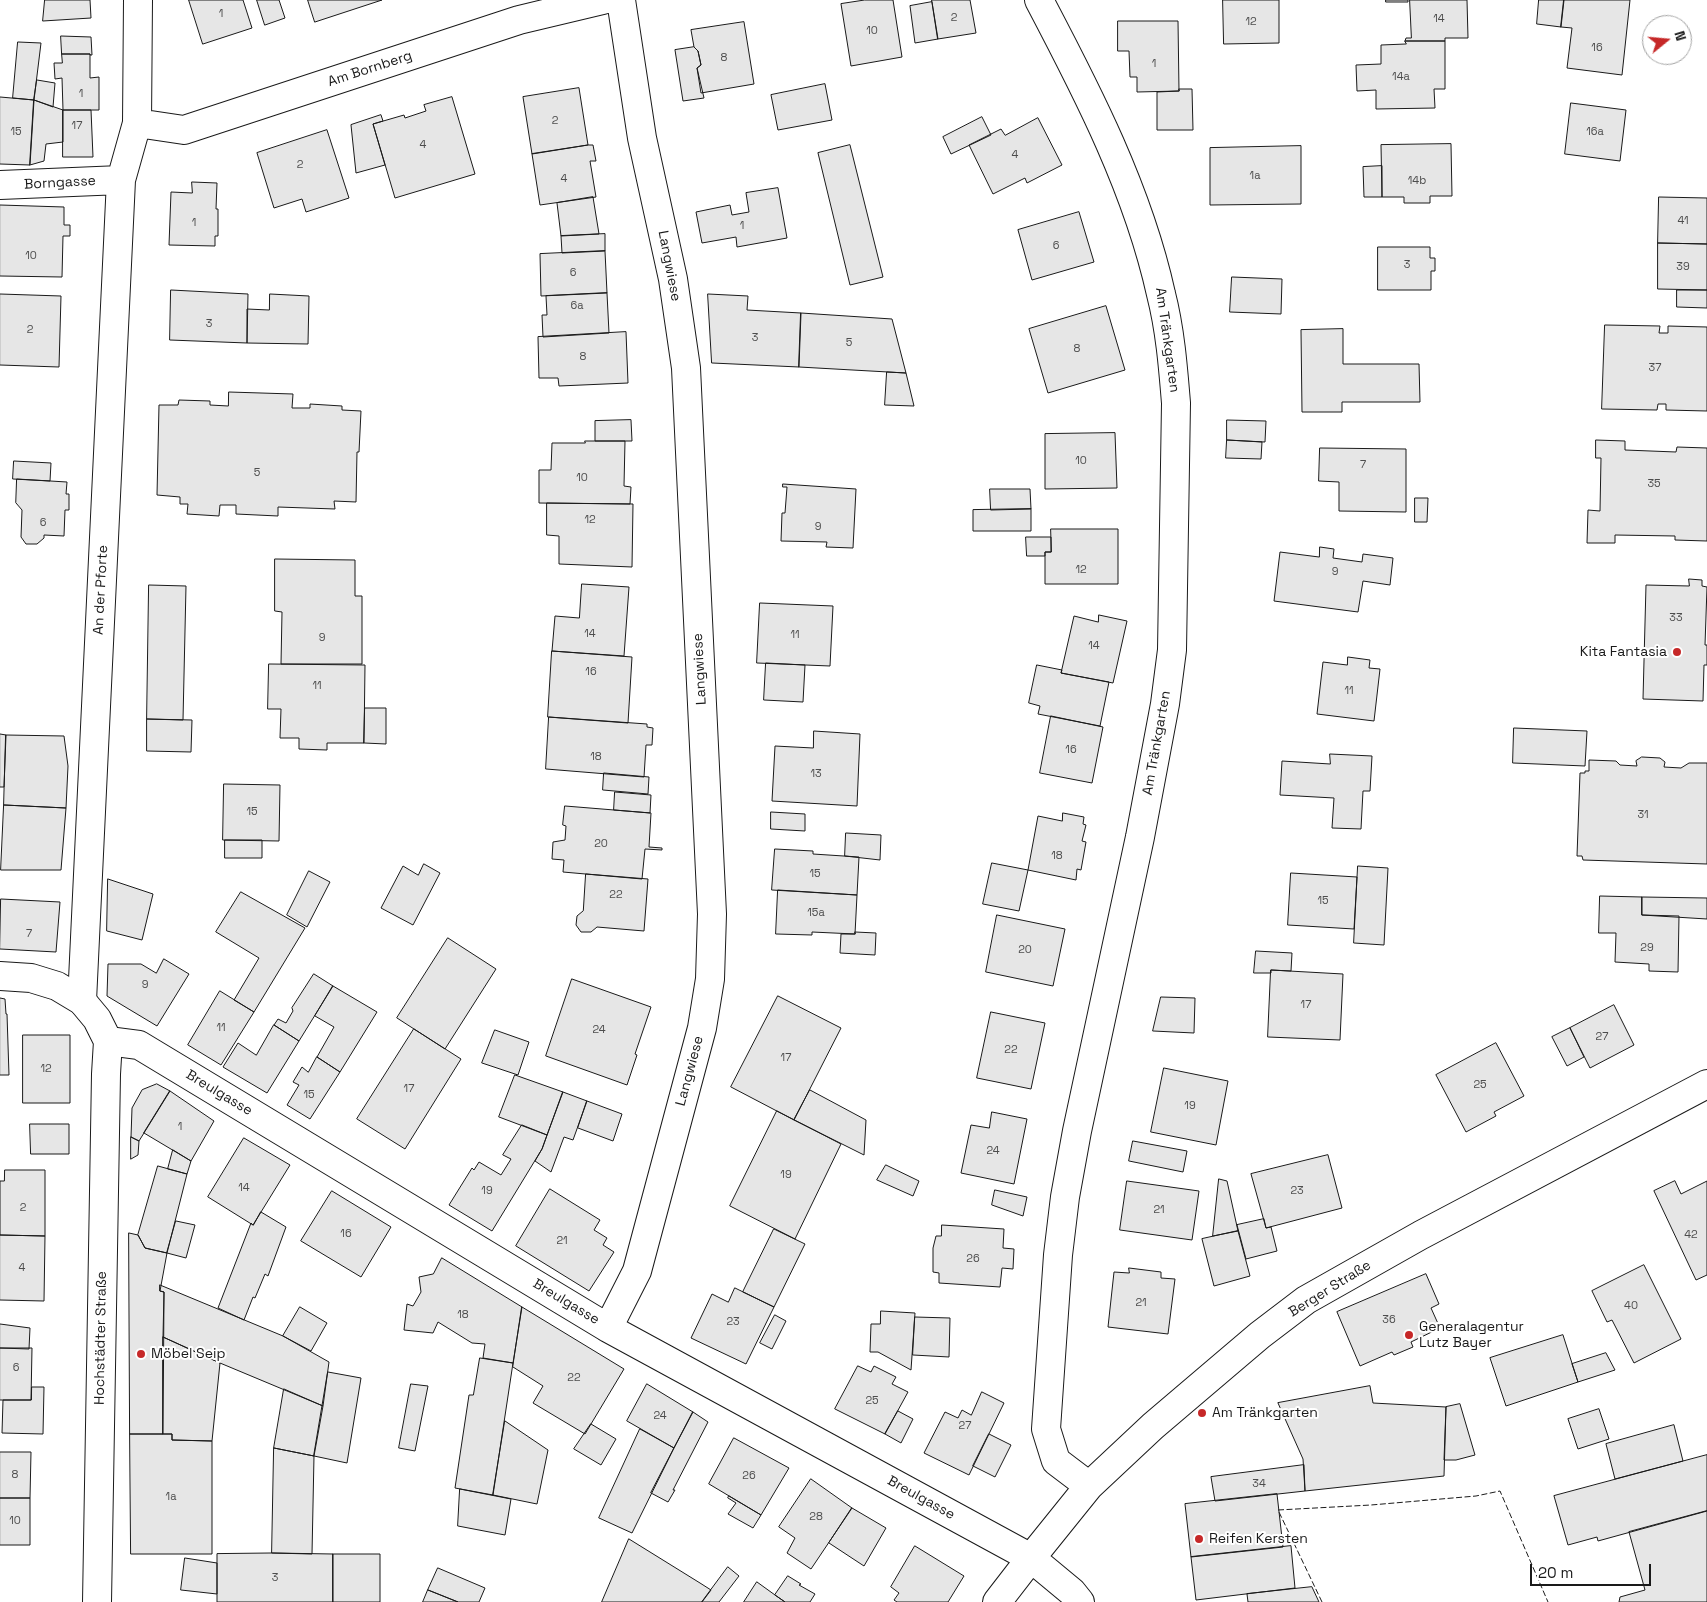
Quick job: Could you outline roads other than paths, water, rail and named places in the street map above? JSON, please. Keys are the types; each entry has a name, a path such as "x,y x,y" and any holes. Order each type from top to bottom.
{"street":[{"name":"An der Pforte","path":"82,1001 121,180 136,123 138,0"},
{"name":"Am Bornberg","path":"136,123 184,130 519,20 603,0"},
{"name":"Langwiese","path":"608,1328 637,1271 702,1028 710,979 712,914 686,368 673,279 642,138 620,0"},
{"name":"Am Tränkgarten","path":"1039,0 1107,136 1150,250 1162,294 1176,403 1172,650 1140,837 1070,1169 1058,1255 1046,1429 1056,1461 1090,1486"},
{"name":"Borngasse","path":"0,185 121,180"},
{"path":"0,976 31,978 57,986 82,1001 97,1019 108,1041"},
{"name":"Breulgasse","path":"108,1041 139,1045 608,1328 1030,1558 1072,1592 1080,1602"},
{"name":"Hochstädter Straße","path":"97,1602 108,1041"},
{"name":"Berger Straße","path":"997,1602 1030,1558 1090,1486 1153,1426 1260,1335 1306,1300 1421,1235 1707,1084"}],"place":[{"name":"Kita Fantasia","path":"1677,652"},
{"name":"Generalagentur Lutz Bayer","path":"1409,1335"},
{"name":"Möbel Seip","path":"141,1354"},
{"name":"Am Tränkgarten","path":"1202,1413"},
{"name":"Reifen Kersten","path":"1199,1539"}]}
